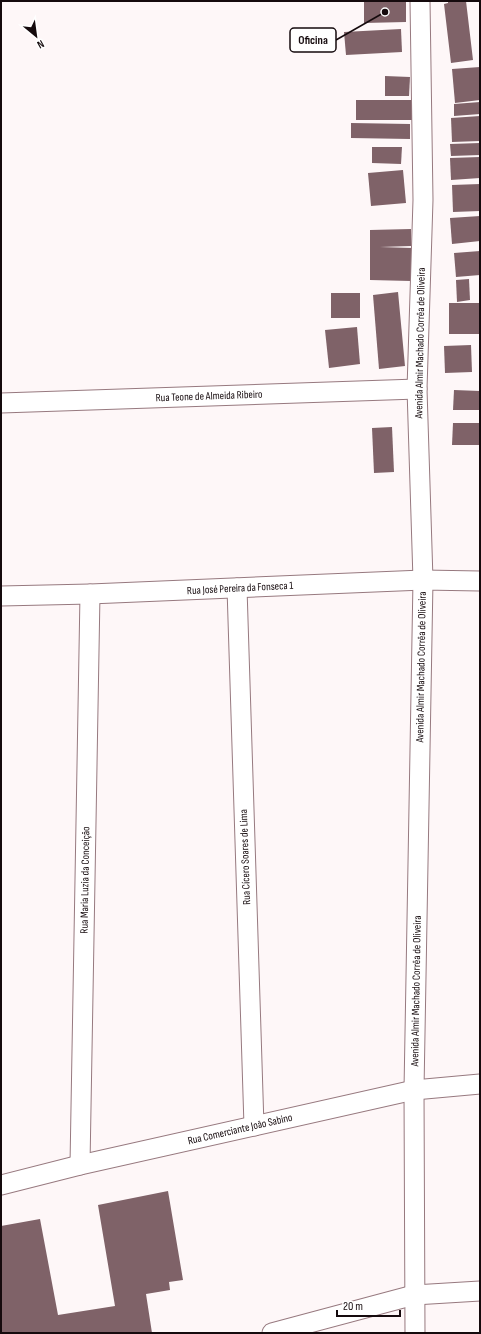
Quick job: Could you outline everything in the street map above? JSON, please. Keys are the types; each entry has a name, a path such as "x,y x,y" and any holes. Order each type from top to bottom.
{"street":[{"name":"Avenida Almir Machado Corrêa de Oliveira","path":"415,1333 414,1090 422,580 417,389 423,200 420,1"},
{"name":"Rua Teone de Almeida Ribeiro","path":"1,403 417,389"},
{"name":"Rua José Pereira da Fonseca 1","path":"1,596 90,594 422,580 480,580"},
{"name":"Rua Cícero Soares de Lima","path":"237,588 254,1126"},
{"name":"Rua Maria Luzia da Conceição","path":"80,1165 90,594"},
{"name":"Rua Comerciante João Sabino","path":"1,1185 80,1165 414,1090 480,1084"},
{"path":"272,1333 414,1295 480,1291"}],"building":[{"path":"364,1 406,1 406,22 364,23"},
{"path":"448,1 466,1 473,60 451,63 444,4 448,3"},
{"path":"401,29 402,52 346,55 344,32"},
{"path":"480,67 480,100 455,103 452,69"},
{"path":"385,76 410,77 409,96 385,96"},
{"path":"356,100 412,100 412,120 356,120"},
{"path":"480,102 480,114 454,116 454,104"},
{"path":"480,116 480,141 452,142 451,118"},
{"path":"351,123 410,124 410,139 351,138"},
{"path":"480,143 480,155 451,156 450,144"},
{"path":"372,147 402,147 401,164 372,163"},
{"path":"480,157 480,178 451,180 450,158"},
{"path":"403,170 406,203 371,206 368,173"},
{"path":"480,184 480,211 453,212 452,185"},
{"path":"480,216 480,241 452,244 450,218"},
{"path":"411,229 411,246 380,247 412,248 411,281 370,280 370,230"},
{"path":"480,251 480,275 456,277 454,253"},
{"path":"469,279 470,300 457,302 456,280"},
{"path":"398,292 405,366 379,369 373,295"},
{"path":"331,293 360,293 360,318 331,318"},
{"path":"449,303 480,303 480,334 449,334"},
{"path":"357,327 360,364 329,368 325,330"},
{"path":"471,345 472,372 445,373 444,346"},
{"path":"454,390 480,391 480,410 453,410"},
{"path":"453,423 480,423 480,445 452,445"},
{"path":"392,427 394,472 374,473 372,428"},
{"path":"168,1191 183,1280 169,1282 170,1290 146,1294 152,1333 1,1333 1,1226 40,1219 58,1315 115,1306 98,1205"}],"place":[{"name":"Oficina","path":"385,12"}]}
